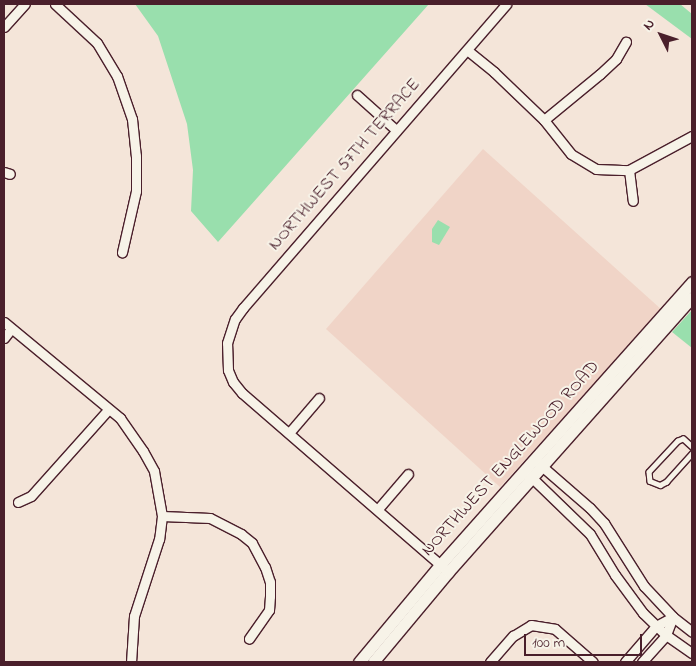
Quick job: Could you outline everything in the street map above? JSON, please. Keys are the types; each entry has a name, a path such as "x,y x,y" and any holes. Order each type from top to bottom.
{"main road":[{"name":"NORTHWEST ENGLEWOOD ROAD","path":"528,475 533,460 692,282"},
{"name":"NORTHWEST ENGLEWOOD ROAD","path":"359,662 528,475 543,467 692,297"},
{"name":"NORTHWEST ENGLEWOOD ROAD","path":"373,662 444,568"}],"street":[{"path":"4,27 25,4"},
{"path":"55,4 97,43 117,76 132,119 136,156 136,191 122,252"},
{"name":"NORTHWEST 57TH TERRACE","path":"289,433 242,393 233,382 226,357 230,331 242,308 506,4"},
{"path":"544,120 616,59 626,42"},
{"path":"467,50 494,72 544,120 571,154 596,168 629,170 692,136"},
{"path":"357,95 396,130"},
{"path":"629,170 633,201"},
{"path":"4,322 120,418 129,429 154,471 162,516 159,539 134,616 131,662"},
{"path":"4,338 11,329"},
{"path":"319,398 289,433 444,568"},
{"path":"18,502 31,496 108,410"},
{"path":"533,460 604,523 644,586 673,617 692,632"},
{"path":"378,509 408,474"},
{"path":"528,475 590,534 615,575 643,613 666,635 692,653"},
{"path":"162,516 210,518 241,534 252,543 266,567 270,582 270,596 269,610 249,639"},
{"path":"625,662 656,626 673,617"},
{"path":"633,653 642,662 666,635 673,617"},
{"path":"490,662 513,636 532,625 555,629 593,662"}],"lane":[{"path":"692,447 684,439 678,440 649,472 650,481 660,485 666,482 692,453"}],"shaded area":[{"path":"483,149 662,310 500,487 326,329"}],"green space":[{"path":"135,4 429,4 218,242 191,211 193,170 187,124 158,36"},
{"path":"645,4 680,4 692,14 692,39"},
{"path":"438,220 450,227 439,245 432,242 432,229"},
{"path":"692,310 692,348 672,332"}]}
